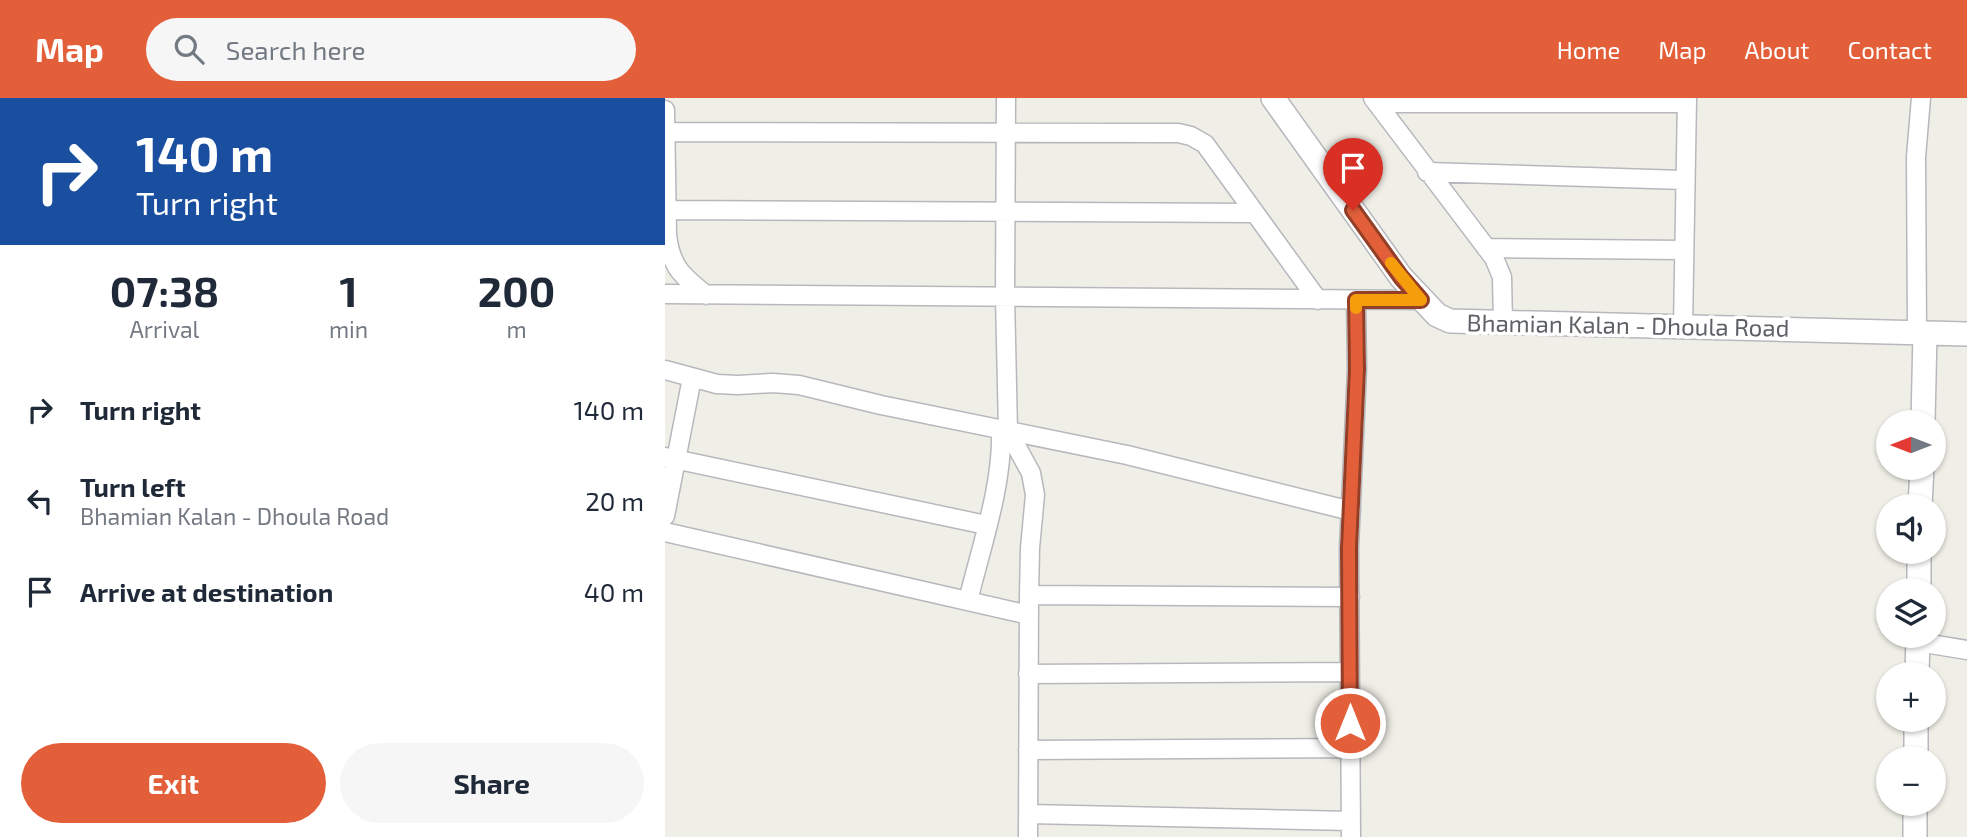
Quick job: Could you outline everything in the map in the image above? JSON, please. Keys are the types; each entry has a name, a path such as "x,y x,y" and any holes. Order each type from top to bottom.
{"street":[{"path":"968,601 1005,431 1006,98"},
{"name":"Bhamian Kalan - Dhoula Road","path":"1273,98 1401,277 1421,300 1450,321 1967,334"},
{"path":"1921,98 1916,157 1923,410"},
{"path":"1375,100 1687,101 1683,328"},
{"path":"1375,100 1494,258 1501,278 1503,324"},
{"path":"665,110 669,256 676,269 706,295"},
{"path":"665,132 1178,133 1191,136 1205,144 1215,155 1253,213 1318,300"},
{"path":"1427,172 1684,180"},
{"path":"666,210 1253,213"},
{"path":"1486,248 1684,250"},
{"path":"665,295 1421,300"},
{"path":"1028,814 1350,829 1350,597 1357,369 1356,300"},
{"path":"665,370 717,384 738,386 773,383 799,386 1127,455 1351,511"},
{"path":"665,516 670,458 692,378"},
{"path":"1005,431 1031,472 1035,495 1029,594 1028,837"},
{"path":"670,458 986,525"},
{"path":"665,532 1029,615"},
{"path":"1029,594 1350,597"},
{"path":"1946,645 1967,650"},
{"path":"1028,674 1350,672"},
{"path":"1028,750 1350,748"},
{"path":"1915,816 1915,837"}],"slow traffic":[{"path":"1356,308 1356,300 1421,300 1391,263"}],"route":[{"path":"1350,723 1349,548 1357,369 1356,300 1421,300 1353,210"}]}
